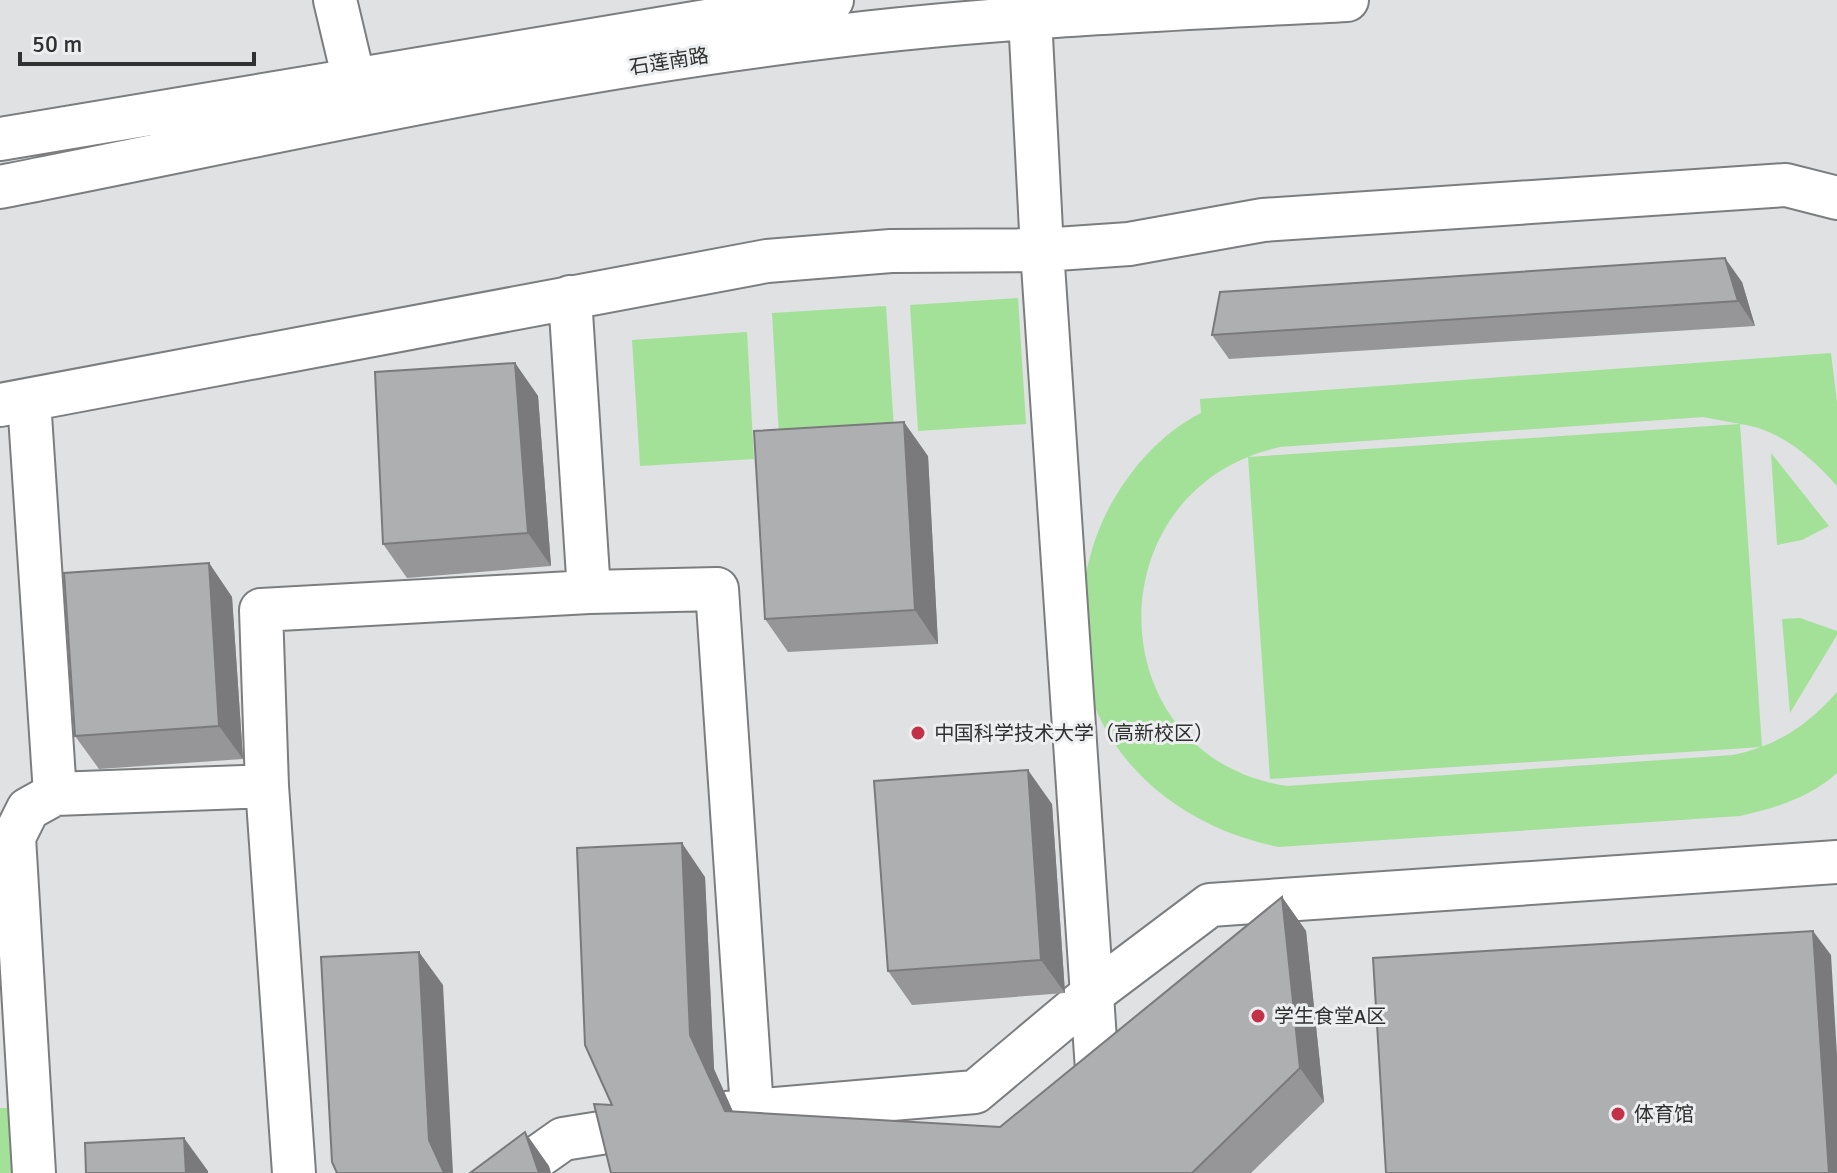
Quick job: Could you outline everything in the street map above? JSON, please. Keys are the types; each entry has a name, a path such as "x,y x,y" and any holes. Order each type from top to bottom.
{"street":[{"path":"335,0 354,80"},
{"name":"石莲南路","path":"0,139 832,0"},
{"name":"石莲南路","path":"0,187 602,71 826,37 1030,17 1347,0"},
{"path":"1030,17 1042,250 1097,1070 1169,1173"},
{"path":"55,794 14,402 767,261 891,251 1042,250 1129,244 1263,220 1786,185 1837,198"},
{"path":"570,297 589,592"},
{"path":"294,1173 267,786 261,610 589,592 717,589 752,1109"},
{"path":"34,1173 14,837 28,809 55,794 267,786"},
{"path":"515,1173 563,1139 752,1109 975,1092 1093,993 1210,905 1837,862"}],"green space":[{"path":"1018,298 1026,424 918,431 910,305"},
{"path":"886,306 894,429 779,437 772,313"},
{"path":"747,332 754,459 640,466 632,340"},
{"path":"1831,353 1837,402 1837,486 1794,446 1768,432 1740,424 1762,747 1803,724 1837,692 1837,773 1791,801 1740,816 1279,847 1213,826 1156,789 1132,766 1111,739 1095,708 1084,675 1082,654 1085,583 1096,538 1126,480 1159,442 1201,413 1200,399","holes":["1703,417 1740,424 1257,456 1280,447","1248,460 1270,779 1761,747 1733,755 1287,786 1224,765 1179,727 1151,677 1141,621 1149,565 1175,513 1218,472"]},
{"path":"1771,453 1829,526 1802,540 1777,545"},
{"path":"1800,618 1837,631 1837,635 1790,713 1782,619"},
{"path":"0,1108 11,1108 15,1173 0,1173"}],"building":[{"path":"1725,258 1738,301 1212,335 1220,292"},
{"path":"515,363 528,533 383,544 375,372"},
{"path":"904,422 915,610 765,619 754,431"},
{"path":"209,563 219,726 75,736 64,573"},
{"path":"1028,770 1041,960 888,971 874,781"},
{"path":"682,843 690,1035 725,1111 1000,1127 1282,897 1300,1068 1192,1173 611,1173 594,1104 612,1105 585,1045 577,848"},
{"name":"体育馆","path":"1813,931 1829,1173 1386,1173 1373,958"},
{"path":"419,952 429,1140 444,1173 337,1173 332,1162 321,957"},
{"path":"525,1132 539,1173 470,1173"},
{"path":"184,1138 186,1173 86,1173 85,1143"}],"place":[{"name":"中国科学技术大学（高新校区）","path":"918,733"},
{"name":"学生食堂A区","path":"1258,1016"},
{"name":"体育馆","path":"1618,1114"}]}
